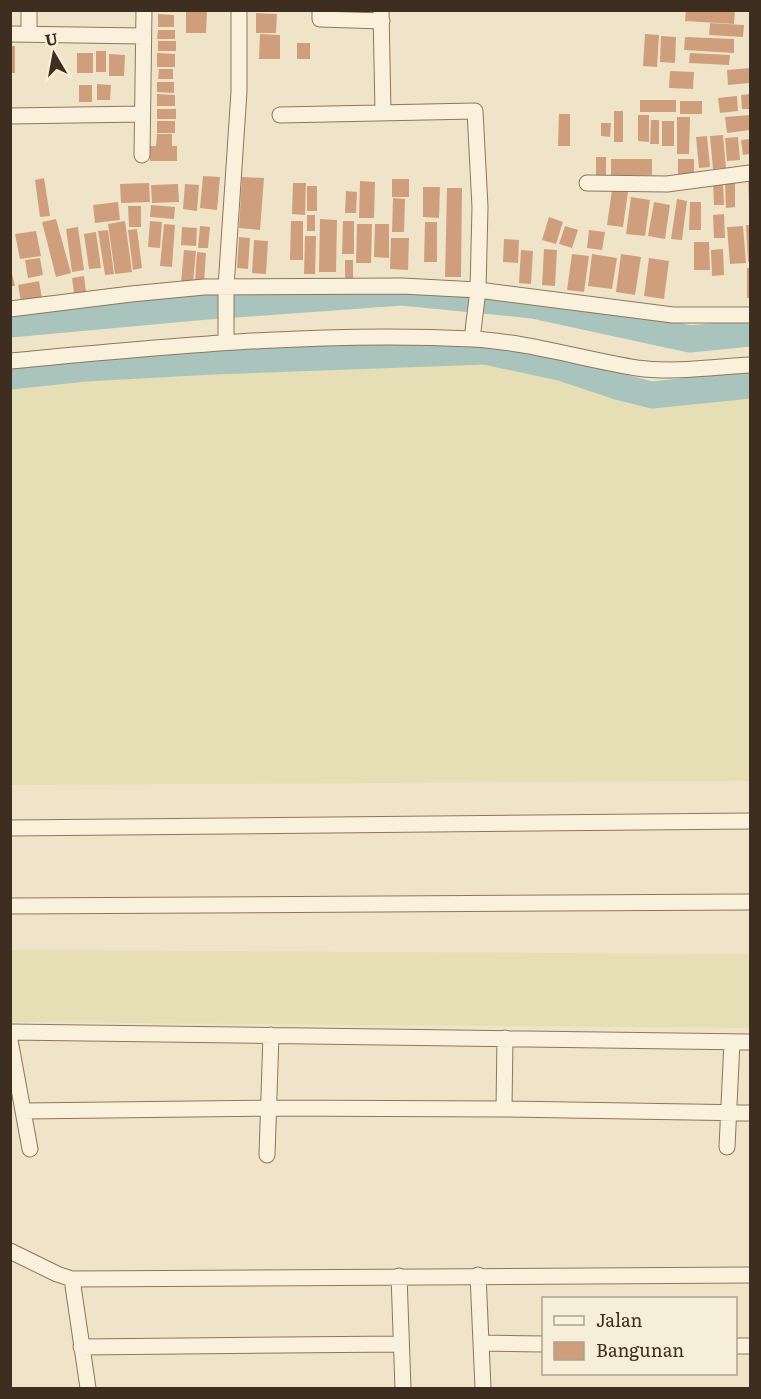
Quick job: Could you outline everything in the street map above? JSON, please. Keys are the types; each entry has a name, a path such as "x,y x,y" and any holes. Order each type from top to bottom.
{"street":[{"path":"28,34 29,10"},
{"path":"142,155 144,10"},
{"path":"226,341 226,290 239,92 239,10"},
{"path":"320,10 320,19 381,16 383,112"},
{"path":"10,34 143,36"},
{"path":"280,115 475,111 480,207 478,294 472,339"},
{"path":"10,116 142,114"},
{"path":"587,183 667,183 750,172"},
{"path":"10,309 131,294 402,286 674,315 750,315"},
{"path":"10,361 226,341 361,338 472,339 514,343 639,368 676,369 750,365"},
{"path":"10,828 750,821"},
{"path":"10,906 750,902"},
{"path":"10,1032 750,1042"},
{"path":"267,1155 271,1035"},
{"path":"504,1109 505,1038"},
{"path":"10,1040 30,1149"},
{"path":"727,1147 732,1042"},
{"path":"24,1111 269,1108 750,1113"},
{"path":"10,1251 72,1279 399,1275 750,1275"},
{"path":"399,1275 403,1389"},
{"path":"478,1275 483,1389"},
{"path":"72,1279 88,1389"},
{"path":"481,1343 542,1344"},
{"path":"81,1347 400,1344"}],"shaded area":[{"path":"479,359 628,395 750,393 750,781 11,785 11,389 156,368"},
{"path":"11,950 750,954 750,1028 11,1022"}],"building":[{"path":"186,10 207,10 206,33 186,33"},
{"path":"686,10 735,10 734,24 685,21"},
{"path":"256,13 277,14 276,33 256,33"},
{"path":"158,14 174,15 174,27 158,27"},
{"path":"710,23 744,25 743,37 709,35"},
{"path":"158,30 175,30 175,39 157,39"},
{"path":"260,34 280,35 280,59 259,59"},
{"path":"645,34 659,35 657,67 643,66"},
{"path":"661,36 676,37 675,63 660,62"},
{"path":"685,37 734,39 734,53 684,50"},
{"path":"158,41 176,41 176,51 158,51"},
{"path":"297,43 310,43 310,59 297,59"},
{"path":"10,46 15,46 15,73 10,73"},
{"path":"96,51 106,51 106,72 96,72"},
{"path":"77,53 93,53 93,73 77,73"},
{"path":"157,53 175,54 175,67 157,67"},
{"path":"690,53 730,55 729,65 689,63"},
{"path":"109,54 125,55 124,76 109,76"},
{"path":"750,68 750,83 728,85 727,70"},
{"path":"159,69 173,69 173,79 158,79"},
{"path":"670,71 694,72 693,89 669,88"},
{"path":"157,82 174,82 174,93 157,92"},
{"path":"97,84 111,85 110,100 97,100"},
{"path":"79,85 92,85 92,102 79,102"},
{"path":"157,94 175,95 175,106 157,106"},
{"path":"750,94 750,109 742,109 741,95"},
{"path":"737,96 738,111 720,113 718,98"},
{"path":"640,100 676,100 676,112 640,112"},
{"path":"680,101 702,101 702,114 680,114"},
{"path":"157,109 176,109 176,119 157,119"},
{"path":"614,111 623,111 623,142 614,142"},
{"path":"559,114 570,114 570,146 558,146"},
{"path":"638,115 649,115 649,142 638,141"},
{"path":"750,115 750,130 727,133 725,117"},
{"path":"677,117 690,117 689,154 677,154"},
{"path":"651,120 659,120 659,144 650,144"},
{"path":"157,121 175,121 175,133 157,133"},
{"path":"662,121 674,121 674,146 662,146"},
{"path":"601,123 611,123 610,137 601,136"},
{"path":"157,134 172,134 172,146 177,146 177,161 150,161 150,146 156,146"},
{"path":"723,135 726,168 713,169 710,136"},
{"path":"707,136 710,167 699,168 696,137"},
{"path":"738,137 740,160 727,161 725,138"},
{"path":"750,139 750,154 743,155 741,140"},
{"path":"596,157 606,157 606,178 596,178"},
{"path":"611,159 652,159 652,175 611,175"},
{"path":"678,159 694,159 694,175 678,175"},
{"path":"203,176 220,177 217,210 200,208"},
{"path":"242,177 264,178 260,230 239,228"},
{"path":"44,178 50,216 40,217 35,180"},
{"path":"748,178 750,178 750,203 749,203"},
{"path":"392,179 409,179 409,197 392,197"},
{"path":"360,181 375,182 374,218 359,218"},
{"path":"735,181 735,207 726,208 725,182"},
{"path":"713,182 723,182 724,205 714,205"},
{"path":"149,183 150,202 121,203 120,184"},
{"path":"293,183 306,183 305,215 292,214"},
{"path":"178,184 179,202 152,203 151,185"},
{"path":"185,184 199,185 197,211 183,209"},
{"path":"307,186 317,186 317,211 307,211"},
{"path":"423,187 440,187 439,218 423,217"},
{"path":"447,188 462,188 461,277 445,277"},
{"path":"612,190 628,192 623,227 607,225"},
{"path":"346,191 357,192 356,213 345,213"},
{"path":"631,197 650,200 645,236 626,234"},
{"path":"393,198 405,199 404,232 392,232"},
{"path":"677,199 687,201 682,240 671,239"},
{"path":"118,202 120,220 95,223 93,205"},
{"path":"654,202 670,205 665,239 648,236"},
{"path":"690,202 701,202 701,230 689,230"},
{"path":"151,205 175,207 174,219 150,217"},
{"path":"128,206 141,206 141,227 129,227"},
{"path":"724,214 725,238 714,238 713,215"},
{"path":"307,215 315,215 315,231 307,231"},
{"path":"549,217 563,222 556,244 542,240"},
{"path":"56,219 71,273 56,277 42,222"},
{"path":"320,219 337,220 336,272 319,272"},
{"path":"125,221 132,272 115,274 108,224"},
{"path":"150,221 162,222 160,248 148,247"},
{"path":"291,221 303,221 303,260 290,260"},
{"path":"343,221 354,221 354,254 342,254"},
{"path":"425,222 437,222 437,262 424,262"},
{"path":"164,224 175,225 172,267 160,266"},
{"path":"357,224 372,224 371,263 356,263"},
{"path":"375,224 389,224 389,258 374,257"},
{"path":"746,225 750,225 750,262 748,262"},
{"path":"200,226 210,227 208,248 198,248"},
{"path":"565,226 578,230 572,248 559,244"},
{"path":"743,226 746,263 730,264 727,227"},
{"path":"78,227 84,270 72,272 66,229"},
{"path":"182,227 197,228 196,246 181,245"},
{"path":"137,229 142,268 133,270 128,230"},
{"path":"108,230 114,274 105,275 98,231"},
{"path":"589,230 605,232 602,250 587,248"},
{"path":"36,231 41,256 20,259 15,234"},
{"path":"96,232 101,268 89,269 84,234"},
{"path":"305,236 316,236 315,274 304,274"},
{"path":"239,237 250,238 248,269 237,268"},
{"path":"391,238 409,238 408,270 390,269"},
{"path":"504,239 519,240 518,263 503,262"},
{"path":"254,240 268,241 266,274 252,273"},
{"path":"694,242 709,242 710,270 694,270"},
{"path":"544,249 557,250 555,286 542,285"},
{"path":"723,249 724,275 712,276 711,250"},
{"path":"184,250 196,251 193,283 181,282"},
{"path":"521,250 533,251 531,284 519,283"},
{"path":"197,252 206,253 204,283 195,282"},
{"path":"572,254 589,256 584,292 567,290"},
{"path":"592,254 617,258 612,289 588,286"},
{"path":"621,254 641,257 635,295 616,292"},
{"path":"40,258 43,275 28,278 25,260"},
{"path":"649,258 669,261 664,299 644,296"},
{"path":"345,260 353,260 353,278 345,278"},
{"path":"10,266 15,286 10,286"},
{"path":"747,268 750,268 750,298 747,298"},
{"path":"84,276 86,292 74,293 72,278"},
{"path":"39,281 42,298 21,302 18,285"}],"waterway":[{"path":"10,324 207,306 402,292 533,305 690,339 750,333"},
{"path":"10,376 85,368 212,361 485,351 560,367 652,395 750,385"}]}
